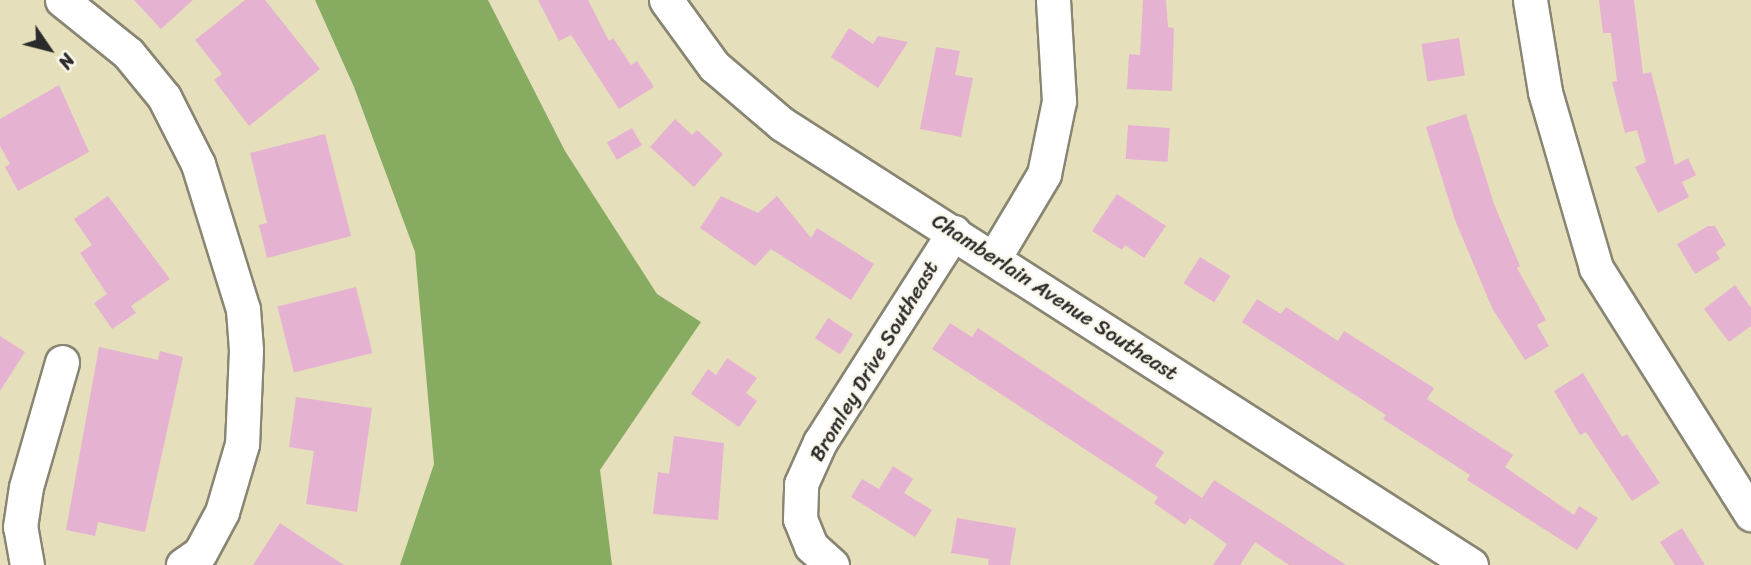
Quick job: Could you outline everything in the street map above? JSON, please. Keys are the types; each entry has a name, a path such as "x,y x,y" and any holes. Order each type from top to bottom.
{"street":[{"path":"62,0 128,53 164,97 198,164 243,309 246,350 242,444 222,512 200,553 183,565"},
{"name":"Chamberlain Avenue Southeast","path":"666,0 714,66 751,101 1472,565"},
{"path":"994,258 1044,174 1059,101 1053,0"},
{"path":"1530,0 1545,92 1596,268 1751,514"},
{"name":"Bromley Drive Southeast","path":"832,565 811,546 800,519 801,484 820,442 954,232"},
{"path":"27,565 20,527 26,487 62,362"}],"green space":[{"path":"315,0 488,0 565,151 657,294 701,322 600,470 612,565 400,565 434,464 415,252 354,87"}],"building":[{"path":"134,0 193,0 161,29"},
{"path":"245,0 265,0 320,69 249,126 214,80 222,74 195,40"},
{"path":"538,0 588,0 609,41 613,38 631,65 637,61 654,87 619,109 571,35 559,41"},
{"path":"1143,0 1166,0 1168,27 1174,28 1172,91 1127,89 1129,54 1140,55"},
{"path":"1599,0 1634,0 1643,74 1651,72 1675,165 1688,158 1696,175 1682,182 1689,197 1658,213 1635,167 1646,162 1637,130 1625,133 1612,82 1617,81 1611,33 1603,33"},
{"path":"849,28 873,44 878,36 908,42 878,88 831,57"},
{"path":"1459,38 1465,76 1427,81 1421,44"},
{"path":"936,47 960,51 955,75 973,78 961,137 920,129"},
{"path":"59,85 89,152 18,191 5,167 10,164 0,146 0,119"},
{"path":"1466,114 1494,204 1520,266 1517,268 1546,320 1537,325 1549,346 1525,360 1492,308 1455,220 1426,127"},
{"path":"675,119 692,135 697,130 723,154 694,187 650,147"},
{"path":"1128,125 1170,128 1168,162 1126,159"},
{"path":"632,128 642,145 617,160 607,142"},
{"path":"325,134 351,236 267,258 259,225 267,223 250,153"},
{"path":"1117,194 1166,226 1144,258 1125,245 1122,250 1092,231"},
{"path":"108,196 170,279 131,306 136,313 112,329 94,303 107,294 80,253 92,245 74,219"},
{"path":"721,196 758,213 777,196 811,238 817,228 874,264 851,300 771,249 755,266 700,228"},
{"path":"1708,226 1715,226 1726,245 1716,252 1720,259 1695,274 1677,244"},
{"path":"1200,257 1231,276 1214,302 1184,283"},
{"path":"1735,285 1751,308 1751,326 1729,342 1704,309"},
{"path":"356,287 372,353 294,373 277,307"},
{"path":"1257,299 1281,314 1286,307 1338,341 1344,331 1434,388 1427,399 1513,455 1505,467 1574,515 1579,506 1598,518 1577,550 1467,480 1470,475 1383,419 1386,415 1242,322"},
{"path":"828,318 853,334 840,354 815,338"},
{"path":"950,323 972,337 978,328 1164,452 1155,466 1202,498 1214,480 1346,565 1289,565 1255,542 1240,565 1213,565 1227,544 1190,518 1185,525 1154,503 1158,497 932,349"},
{"path":"0,336 25,352 0,391"},
{"path":"99,347 158,360 160,351 183,357 145,532 98,522 95,536 66,530"},
{"path":"727,358 757,378 746,393 757,401 739,427 691,394 708,369 716,375"},
{"path":"1583,373 1622,437 1627,434 1660,483 1632,501 1586,432 1580,435 1554,391"},
{"path":"296,397 372,408 357,512 306,504 314,451 289,447"},
{"path":"674,436 724,443 718,520 653,514 658,472 669,474"},
{"path":"893,466 913,479 904,493 932,510 915,537 851,497 862,479 879,489"},
{"path":"957,518 1016,528 1010,565 988,565 989,559 951,553"},
{"path":"280,523 313,545 344,565 253,565"},
{"path":"1682,528 1705,565 1675,565 1660,542"}]}
